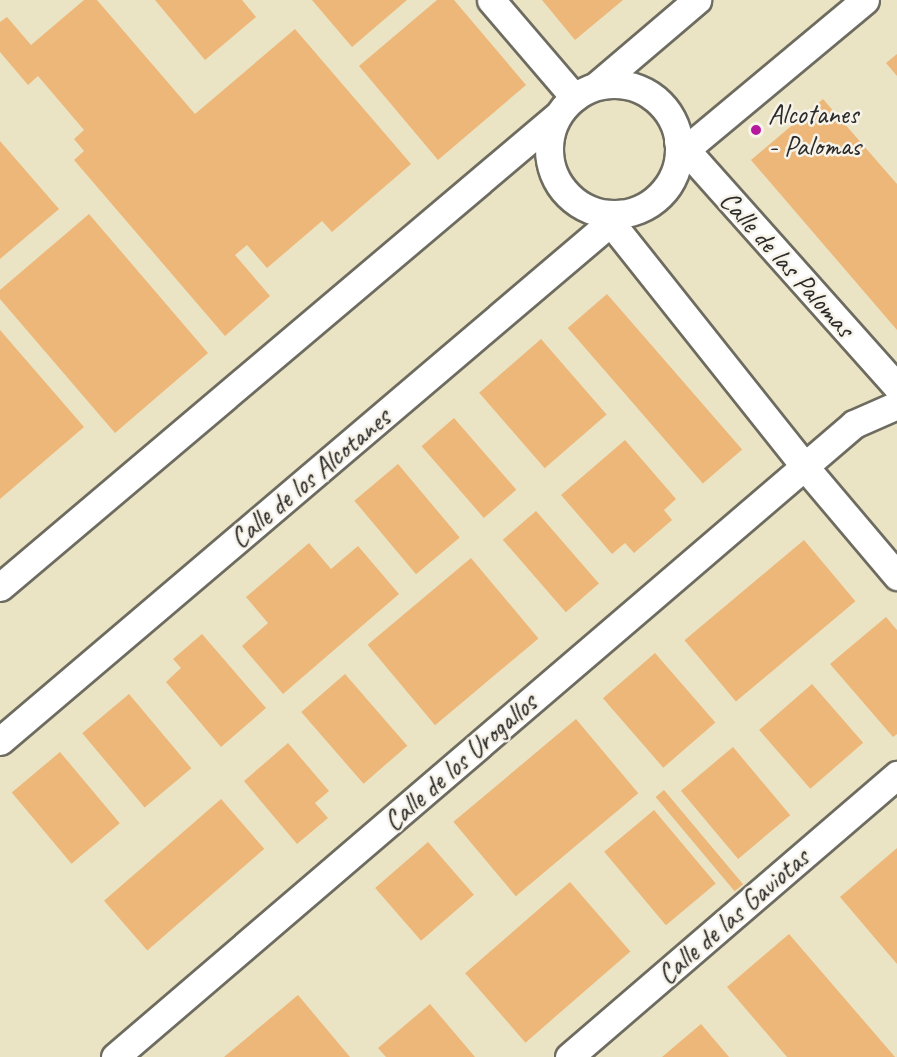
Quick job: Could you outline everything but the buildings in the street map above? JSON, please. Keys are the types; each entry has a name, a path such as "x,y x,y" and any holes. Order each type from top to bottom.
{"street":[{"path":"490,0 576,99"},
{"path":"0,587 576,99 697,0"},
{"path":"612,217 654,200 671,180 681,149 865,0"},
{"path":"681,149 664,108 645,92 621,84 576,99 549,140 550,165 558,180 580,205 612,217 805,467 897,576"},
{"name":"Calle de las Palomas","path":"681,149 897,387"},
{"name":"Calle de los Alcotanes","path":"0,741 612,217"},
{"path":"805,467 854,424 897,405"},
{"name":"Calle de los Urogallos","path":"115,1057 805,467"},
{"name":"Calle de las Gaviotas","path":"569,1057 897,775"}],"place":[{"name":"Alcotanes - Palomas","path":"756,130"}]}
